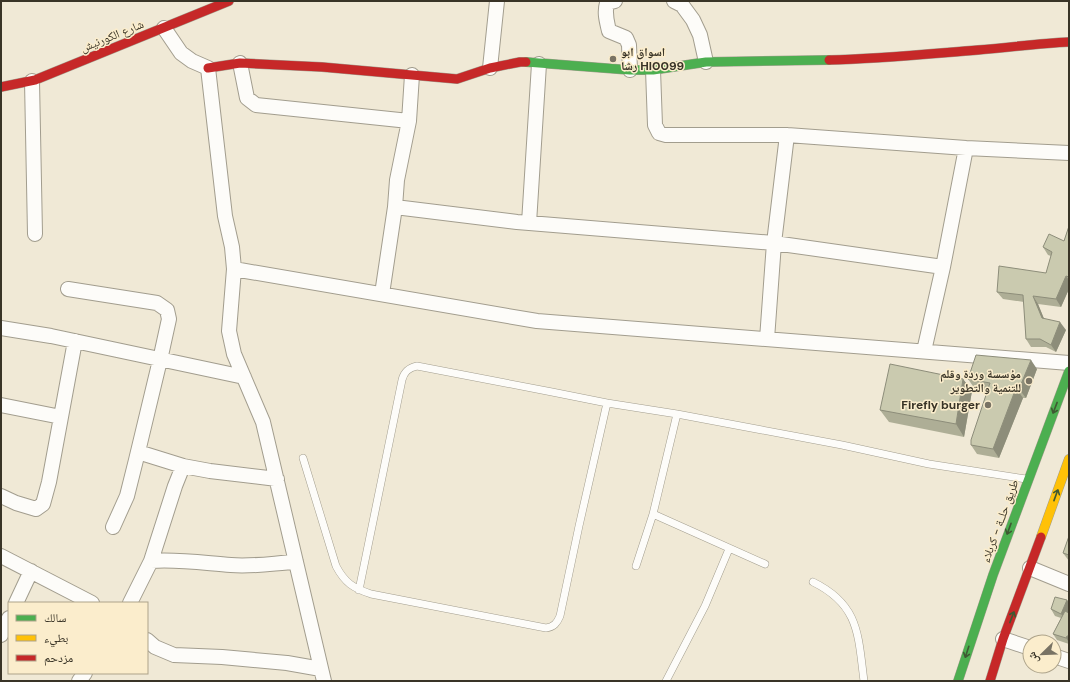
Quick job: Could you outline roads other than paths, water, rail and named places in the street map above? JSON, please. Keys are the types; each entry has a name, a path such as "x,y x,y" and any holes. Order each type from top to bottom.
{"street":[{"name":"شارع الكورنيش","path":"1,87 32,80 229,1"},
{"path":"490,68 498,1"},
{"path":"615,1 607,4 605,9 607,22 610,31 626,38 629,45 630,70"},
{"path":"674,1 682,5 693,20 700,35 706,62"},
{"path":"164,28 181,53 192,61 208,68 240,64 322,66 457,79 490,68 520,62 630,70 653,70 706,62 854,58 979,50 1069,42"},
{"path":"240,64 247,98 256,105 409,122"},
{"path":"529,223 539,64"},
{"path":"208,68 225,216 232,247 234,269 229,332 234,354 263,422 323,675"},
{"path":"653,70 655,125 659,133 666,135 787,135 966,148 1069,153"},
{"path":"382,294 395,207 397,180 409,122 412,75"},
{"path":"32,80 35,234"},
{"path":"767,339 774,243 787,135"},
{"path":"924,351 943,267 966,148"},
{"path":"395,207 529,223 774,243 943,267"},
{"path":"234,269 537,321 1069,363"},
{"path":"68,289 157,303 167,310 169,319 127,496 113,527"},
{"path":"1,328 51,336 244,377"},
{"path":"1,496 16,503 36,509 43,504 75,341"},
{"name":"طريق حلــة - كربلاء","path":"958,681 993,575 1069,371"},
{"path":"1,405 61,417"},
{"path":"138,452 183,466 210,471 277,479"},
{"path":"990,681 1004,638 1069,459"},
{"path":"130,602 151,561 183,466"},
{"path":"1,556 90,602"},
{"path":"151,561 165,560 232,565 296,562"},
{"path":"1030,568 1069,584"},
{"path":"16,602 31,571"},
{"path":"993,575 998,585"},
{"path":"1010,591 1023,588"},
{"path":"1,635 8,620"},
{"path":"975,627 981,624 987,624"},
{"path":"997,626 1004,638 1022,645"},
{"path":"148,641 155,647 174,655 222,657 287,663 323,675"}],"lane":[{"path":"359,590 403,375 411,367 417,366 842,444 929,464 1028,479"},
{"path":"303,458 336,566 340,575 354,588 387,597 546,628 555,625 560,616 607,402"},
{"path":"636,566 653,514 677,414"},
{"path":"653,514 765,564"},
{"path":"666,681 707,601 729,549"},
{"path":"813,582 834,595 850,614 858,637 864,681"}],"place":[{"name":"اسواق ابو رشا Hl0099","path":"613,59"},
{"name":"مؤسسة وردة وقلم للتنمية والتطوير","path":"1029,381"},
{"name":"Firefly burger","path":"988,405"}]}
